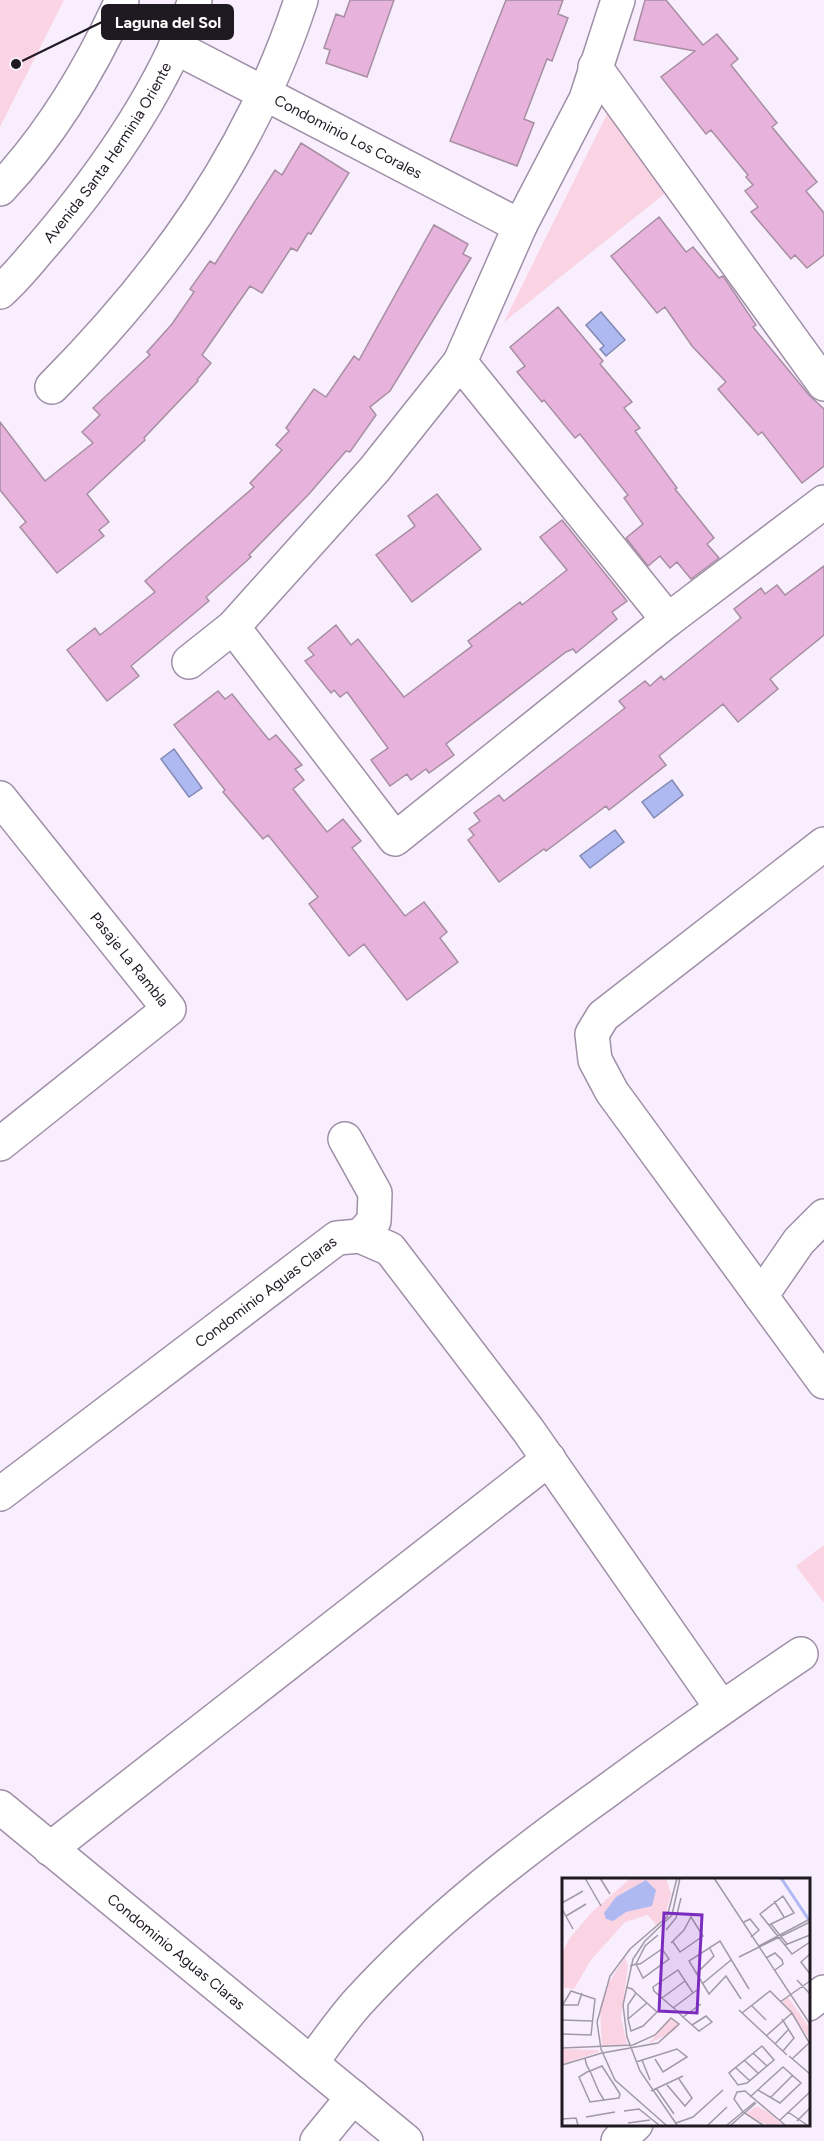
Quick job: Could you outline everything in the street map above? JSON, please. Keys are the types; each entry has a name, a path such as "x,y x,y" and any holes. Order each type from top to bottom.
{"street":[{"path":"0,189 44,135 76,87 122,0"},
{"name":"Avenida Santa Herminia Oriente","path":"0,292 63,222 110,158 175,47 195,0"},
{"path":"52,387 139,294 178,243 233,155 264,93 301,0"},
{"path":"189,662 233,627 374,470 460,362 520,226 586,99 618,0"},
{"name":"Condominio Los Corales","path":"175,47 520,226"},
{"path":"595,67 824,384"},
{"path":"460,362 668,620"},
{"path":"233,627 395,839 668,620 824,502"},
{"name":"Pasaje La Rambla","path":"0,798 169,1009 0,1144"},
{"path":"824,843 603,1016 592,1034 595,1060 612,1092 824,1382"},
{"path":"345,1139 375,1193 374,1221 360,1236"},
{"path":"761,1296 799,1241 824,1216"},
{"name":"Condominio Aguas Claras","path":"0,1494 337,1238 360,1236 390,1249 549,1459 721,1707"},
{"path":"50,1849 549,1459"},
{"path":"310,2063 357,2003 404,1954 454,1908 512,1860 721,1707 801,1654"},
{"name":"Condominio Aguas Claras","path":"0,1807 353,2097 396,2138"},
{"path":"809,2003 824,1992"},
{"path":"317,2141 353,2097"},
{"path":"618,2141 634,2126"}],"shaded area":[{"path":"0,0 64,0 0,127"},
{"path":"612,104 668,191 504,322"},
{"path":"824,1545 824,1603 796,1566"}],"water":[{"path":"601,312 625,340 606,356 600,349 604,346 586,325"},
{"path":"174,749 202,788 189,797 161,759"},
{"path":"672,780 683,795 654,818 642,802"},
{"path":"615,830 624,842 590,868 580,856"}],"building":[{"path":"350,0 394,0 367,77 326,63 330,50 324,48 336,14 344,17"},
{"path":"506,0 563,0 558,14 568,18 552,61 547,59 524,119 534,123 517,166 450,141"},
{"path":"645,0 666,0 703,45 717,34 738,59 731,65 777,123 772,127 817,182 806,191 824,213 824,255 807,268 795,255 791,259 751,212 758,207 745,191 753,185 746,177 748,175 711,130 706,134 661,77 695,51 634,40"},
{"path":"301,143 349,173 311,234 308,233 297,251 291,248 262,293 250,286 202,355 211,363 198,381 144,438 145,440 87,494 109,522 99,530 104,536 57,573 20,527 26,522 0,490 0,422 45,481 93,443 82,432 100,415 93,408 150,355 147,352 172,324 194,292 190,289 210,261 215,264 275,170 282,175"},
{"path":"659,217 686,252 693,247 719,278 723,276 756,325 753,327 809,395 824,409 824,466 802,483 762,432 758,435 718,389 726,382 692,346 665,307 657,313 611,256"},
{"path":"434,225 468,244 463,254 471,258 390,391 370,407 376,415 350,452 346,451 309,494 249,555 251,557 206,597 209,601 131,666 139,676 107,701 67,650 95,628 100,635 155,592 145,581 254,487 250,483 282,450 276,445 289,431 286,428 314,389 326,397 354,356 359,360"},
{"path":"558,307 603,361 600,364 632,402 624,408 640,428 635,431 677,488 675,489 714,538 707,544 719,558 691,579 677,562 670,568 660,556 648,566 626,538 643,524 624,498 628,495 580,434 575,438 517,372 525,366 510,347"},
{"path":"437,494 481,549 412,602 376,555 415,526 408,516"},
{"path":"562,520 627,601 612,612 617,619 576,653 573,649 566,652 446,744 454,755 429,773 426,769 411,780 407,774 390,786 371,760 388,748 347,692 340,697 334,690 331,693 305,661 314,655 308,648 336,625 351,645 358,639 404,697 472,646 468,641 520,602 522,605 567,570 540,537"},
{"path":"824,566 824,635 770,679 778,689 738,722 723,704 659,756 666,765 609,810 606,806 546,851 544,849 499,882 468,840 474,835 469,829 480,821 474,813 499,795 504,801 625,708 619,701 645,681 650,686 661,676 664,680 741,618 734,609 761,588 765,594 777,585 785,595"},
{"path":"218,691 225,699 232,694 269,740 276,735 302,765 295,769 304,780 293,789 327,832 343,819 361,841 352,848 405,916 424,902 447,932 440,938 458,962 407,1000 364,944 349,956 309,904 318,897 268,835 263,839 223,792 225,790 174,725"}],"place":[{"name":"Laguna del Sol","path":"16,64"}]}
